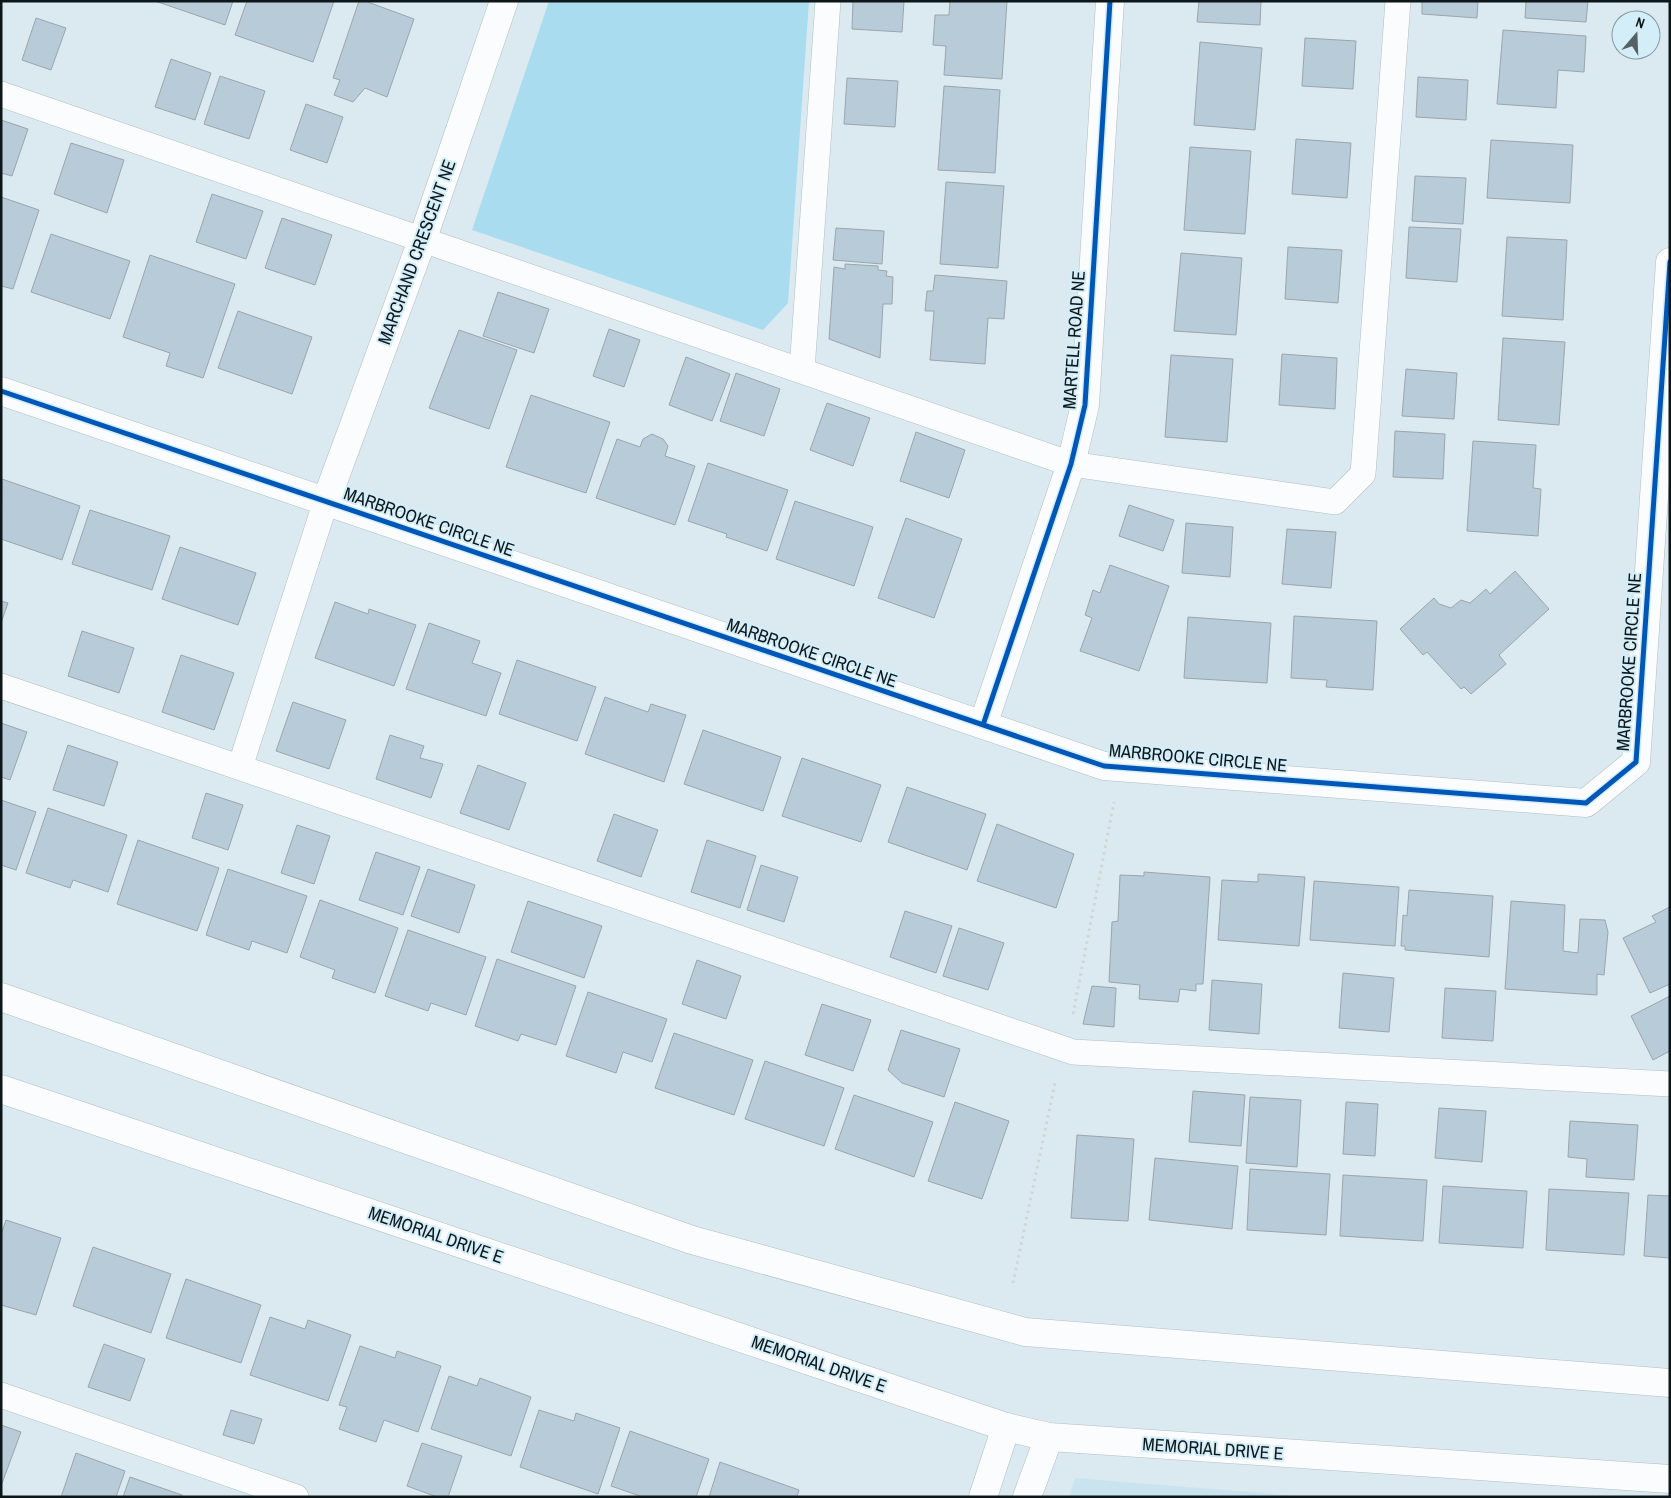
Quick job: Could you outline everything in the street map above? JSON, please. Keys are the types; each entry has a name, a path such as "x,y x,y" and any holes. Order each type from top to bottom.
{"street":[{"name":"MARCHAND CRESCENT NE","path":"326,501 423,238 504,1"},
{"name":"MARTELL ROAD NE","path":"983,725 1071,464 1085,405 1110,1"},
{"name":"MARBROOKE CIRCLE NE","path":"1,391 1104,766 1586,803 1636,762 1670,262"},
{"path":"1,997 692,1240 1025,1332 1670,1383"},
{"name":"MEMORIAL DRIVE E","path":"1,1089 1006,1427 1048,1437 1670,1479"},
{"path":"983,1497 1006,1427"},
{"path":"1027,1497 1048,1437"}],"lane":[{"path":"802,370 828,1"},
{"path":"1,94 423,238 1071,464 1335,502 1363,474 1398,1"},
{"path":"240,767 326,501"},
{"path":"1,686 1073,1052 1670,1084"},
{"path":"1,1395 296,1497"}],"path":[{"path":"1073,1014 1114,799"},
{"path":"1013,1283 1057,1075"}],"shaded area":[{"path":"549,1 809,1 788,303 763,330 472,230"},
{"path":"1075,1478 1311,1497 1069,1497"}],"building":[{"path":"155,1 233,1 225,25"},
{"path":"247,1 334,1 313,62 235,35"},
{"path":"359,1 365,1 414,19 387,97 365,88 353,102 334,95 340,80 333,78"},
{"path":"853,1 904,1 902,32 852,29"},
{"path":"950,1 1007,1 1002,79 944,75 946,46 933,45 935,15 949,15"},
{"path":"1199,1 1261,1 1260,25 1197,22"},
{"path":"1422,1 1478,1 1477,18 1422,14"},
{"path":"1526,1 1588,1 1586,22 1525,18"},
{"path":"36,18 66,28 51,70 22,60"},
{"path":"1503,30 1586,36 1584,72 1558,70 1556,108 1497,104"},
{"path":"1305,38 1356,41 1353,89 1302,86"},
{"path":"1200,42 1262,48 1255,130 1194,125"},
{"path":"171,59 211,73 195,120 155,107"},
{"path":"220,76 265,91 249,139 204,124"},
{"path":"1418,77 1468,80 1466,120 1416,117"},
{"path":"847,78 898,81 895,127 844,124"},
{"path":"944,86 1000,90 995,173 938,170"},
{"path":"306,104 343,117 327,163 290,150"},
{"path":"1,120 28,129 12,176 1,173"},
{"path":"1296,139 1351,143 1347,198 1292,194"},
{"path":"1491,140 1573,145 1570,203 1487,198"},
{"path":"71,143 124,160 107,213 54,194"},
{"path":"1190,147 1251,151 1245,234 1184,230"},
{"path":"1415,176 1466,178 1463,224 1412,221"},
{"path":"946,182 1004,186 998,268 940,264"},
{"path":"212,194 263,211 246,259 196,242"},
{"path":"1,197 39,210 13,289 1,286"},
{"path":"282,218 332,235 315,285 265,268"},
{"path":"1409,227 1461,229 1457,282 1406,278"},
{"path":"836,228 884,231 882,264 833,260"},
{"path":"51,234 130,261 110,319 31,292"},
{"path":"1507,237 1567,240 1563,320 1502,316"},
{"path":"1288,247 1342,250 1338,303 1285,299"},
{"path":"1181,253 1242,258 1236,335 1174,331"},
{"path":"150,255 235,284 203,378 166,366 170,353 123,337"},
{"path":"845,264 878,266 878,270 887,271 886,276 893,277 892,304 883,304 880,358 829,339 834,267 845,269"},
{"path":"935,275 1007,281 1004,319 988,318 985,364 930,360 934,311 925,311 927,291 933,291"},
{"path":"498,292 549,309 534,353 483,336"},
{"path":"238,311 312,337 292,394 218,368"},
{"path":"609,329 640,340 624,387 593,376"},
{"path":"459,330 517,350 489,429 429,408"},
{"path":"1503,338 1565,342 1559,425 1498,420"},
{"path":"1282,354 1337,358 1335,409 1279,405"},
{"path":"1171,355 1233,359 1227,442 1165,437"},
{"path":"686,357 730,374 712,421 669,405"},
{"path":"1406,369 1457,373 1454,419 1402,416"},
{"path":"736,373 780,389 764,436 720,421"},
{"path":"531,395 610,422 586,493 506,467"},
{"path":"827,403 870,418 853,466 810,450"},
{"path":"1395,431 1445,434 1443,479 1393,477"},
{"path":"916,432 965,450 949,498 900,481"},
{"path":"652,434 663,439 668,446 665,456 695,466 675,525 596,498 617,439 640,447 643,439"},
{"path":"1473,441 1536,445 1533,488 1541,489 1538,536 1467,531"},
{"path":"708,463 788,490 767,551 726,537 727,534 688,521"},
{"path":"2,479 80,506 62,560 1,539"},
{"path":"795,501 873,527 854,586 776,559"},
{"path":"1129,505 1174,520 1163,551 1119,536"},
{"path":"90,510 170,536 152,590 72,564"},
{"path":"906,518 962,539 934,618 878,598"},
{"path":"1186,523 1233,527 1230,577 1182,573"},
{"path":"1287,529 1336,532 1331,588 1282,584"},
{"path":"180,547 256,573 238,625 162,599"},
{"path":"1110,565 1169,586 1139,671 1080,651 1092,618 1085,615 1093,590 1100,593"},
{"path":"1515,571 1549,609 1499,655 1506,664 1471,694 1464,687 1461,689 1427,652 1423,655 1400,629 1434,598 1439,604 1451,608 1461,600 1470,603 1486,589 1490,594"},
{"path":"1,601 8,603 1,623"},
{"path":"335,602 368,614 369,609 416,625 394,686 315,658"},
{"path":"1294,616 1377,621 1373,690 1326,687 1327,680 1291,678"},
{"path":"1188,617 1271,623 1267,683 1184,678"},
{"path":"429,623 480,641 472,663 501,673 486,716 406,689"},
{"path":"82,631 134,648 119,693 68,676"},
{"path":"181,655 234,673 214,730 162,712"},
{"path":"517,660 596,687 577,741 499,714"},
{"path":"605,697 648,712 651,704 686,715 664,782 585,754"},
{"path":"293,702 346,720 329,769 276,751"},
{"path":"1,723 27,732 10,780 1,777"},
{"path":"703,730 781,757 763,811 684,784"},
{"path":"390,735 424,746 420,758 443,764 431,798 376,779"},
{"path":"68,745 118,762 104,806 53,790"},
{"path":"802,758 881,785 861,842 782,816"},
{"path":"478,765 526,783 509,830 460,813"},
{"path":"907,787 986,814 967,870 888,842"},
{"path":"206,793 243,805 228,850 192,838"},
{"path":"1,800 36,812 16,870 1,865"},
{"path":"48,808 127,835 108,892 73,880 70,888 26,873"},
{"path":"614,814 658,830 641,877 597,861"},
{"path":"997,824 1074,854 1056,908 977,881"},
{"path":"297,825 330,836 314,884 281,873"},
{"path":"138,840 219,868 197,931 117,904"},
{"path":"707,840 756,856 740,908 691,892"},
{"path":"376,852 420,867 403,915 359,900"},
{"path":"761,865 798,877 784,922 747,910"},
{"path":"228,869 307,896 287,953 252,941 249,950 206,935"},
{"path":"428,869 475,885 459,933 411,916"},
{"path":"1144,872 1210,877 1203,984 1196,984 1196,991 1180,989 1178,1002 1139,999 1140,985 1109,982 1112,922 1118,921 1120,875 1144,876"},
{"path":"1258,874 1305,877 1299,946 1218,940 1222,880 1258,882"},
{"path":"1314,881 1399,887 1395,946 1310,940"},
{"path":"1409,890 1493,896 1489,957 1405,950 1405,946 1401,946 1403,915 1407,916"},
{"path":"320,900 398,928 375,993 332,978 335,970 300,957"},
{"path":"528,901 602,926 584,978 511,952"},
{"path":"1511,901 1565,905 1563,951 1578,953 1580,919 1605,920 1608,932 1604,975 1597,974 1597,995 1505,989"},
{"path":"1670,907 1670,984 1650,993 1623,938 1656,922 1652,916"},
{"path":"905,911 952,926 936,973 890,957"},
{"path":"959,928 1004,943 988,990 943,976"},
{"path":"408,930 486,957 466,1015 431,1003 428,1011 385,996"},
{"path":"497,959 576,986 556,1045 521,1034 518,1041 475,1026"},
{"path":"697,960 741,976 726,1019 682,1004"},
{"path":"1343,973 1394,978 1389,1032 1339,1028"},
{"path":"1212,980 1262,984 1259,1034 1209,1030"},
{"path":"1092,986 1116,988 1114,1027 1083,1024"},
{"path":"1445,988 1496,991 1493,1041 1442,1038"},
{"path":"588,992 667,1019 652,1062 623,1052 616,1073 566,1056"},
{"path":"1670,996 1670,1051 1653,1060 1631,1016"},
{"path":"822,1004 871,1020 853,1071 805,1055"},
{"path":"901,1030 960,1049 944,1097 902,1083 888,1070"},
{"path":"674,1033 753,1060 734,1115 655,1088"},
{"path":"765,1061 844,1088 824,1146 745,1119"},
{"path":"1193,1091 1245,1095 1241,1146 1189,1142"},
{"path":"854,1095 933,1122 914,1177 835,1149"},
{"path":"1250,1097 1301,1100 1297,1167 1246,1163"},
{"path":"955,1102 1009,1121 982,1199 928,1181"},
{"path":"1346,1102 1378,1104 1375,1156 1343,1154"},
{"path":"1439,1108 1486,1111 1482,1162 1435,1158"},
{"path":"1570,1121 1638,1125 1634,1180 1586,1177 1587,1159 1568,1157"},
{"path":"1077,1135 1134,1139 1128,1221 1071,1218"},
{"path":"1155,1158 1238,1166 1232,1229 1149,1220"},
{"path":"1250,1169 1330,1174 1326,1235 1247,1230"},
{"path":"1343,1175 1427,1180 1423,1241 1340,1236"},
{"path":"1443,1186 1527,1191 1523,1248 1439,1243"},
{"path":"1549,1189 1629,1193 1624,1255 1546,1250"},
{"path":"1648,1195 1670,1196 1670,1258 1644,1256"},
{"path":"6,1220 61,1238 36,1315 1,1305 1,1235"},
{"path":"93,1247 171,1274 151,1333 73,1306"},
{"path":"186,1279 261,1305 241,1363 166,1338"},
{"path":"270,1317 305,1329 308,1320 351,1335 328,1401 250,1375"},
{"path":"104,1344 145,1359 130,1401 88,1387"},
{"path":"360,1346 395,1358 397,1351 441,1366 418,1432 384,1420 376,1442 339,1429 347,1407 339,1405"},
{"path":"449,1376 477,1386 480,1378 531,1397 511,1456 431,1429"},
{"path":"231,1410 262,1419 254,1444 223,1435"},
{"path":"539,1410 574,1421 576,1413 620,1428 598,1494 520,1467"},
{"path":"1,1425 21,1432 1,1486"},
{"path":"630,1431 709,1459 696,1497 643,1497 611,1486"},
{"path":"422,1443 462,1456 448,1497 437,1497 407,1486"},
{"path":"76,1453 125,1471 116,1497 61,1497"},
{"path":"720,1462 799,1490 797,1497 709,1497"},
{"path":"130,1477 182,1495 182,1497 123,1497"}],"cycle path":[{"path":"983,725 1071,464 1085,405 1110,1"},
{"path":"1,391 1104,766 1586,803 1636,762 1670,262"}]}
